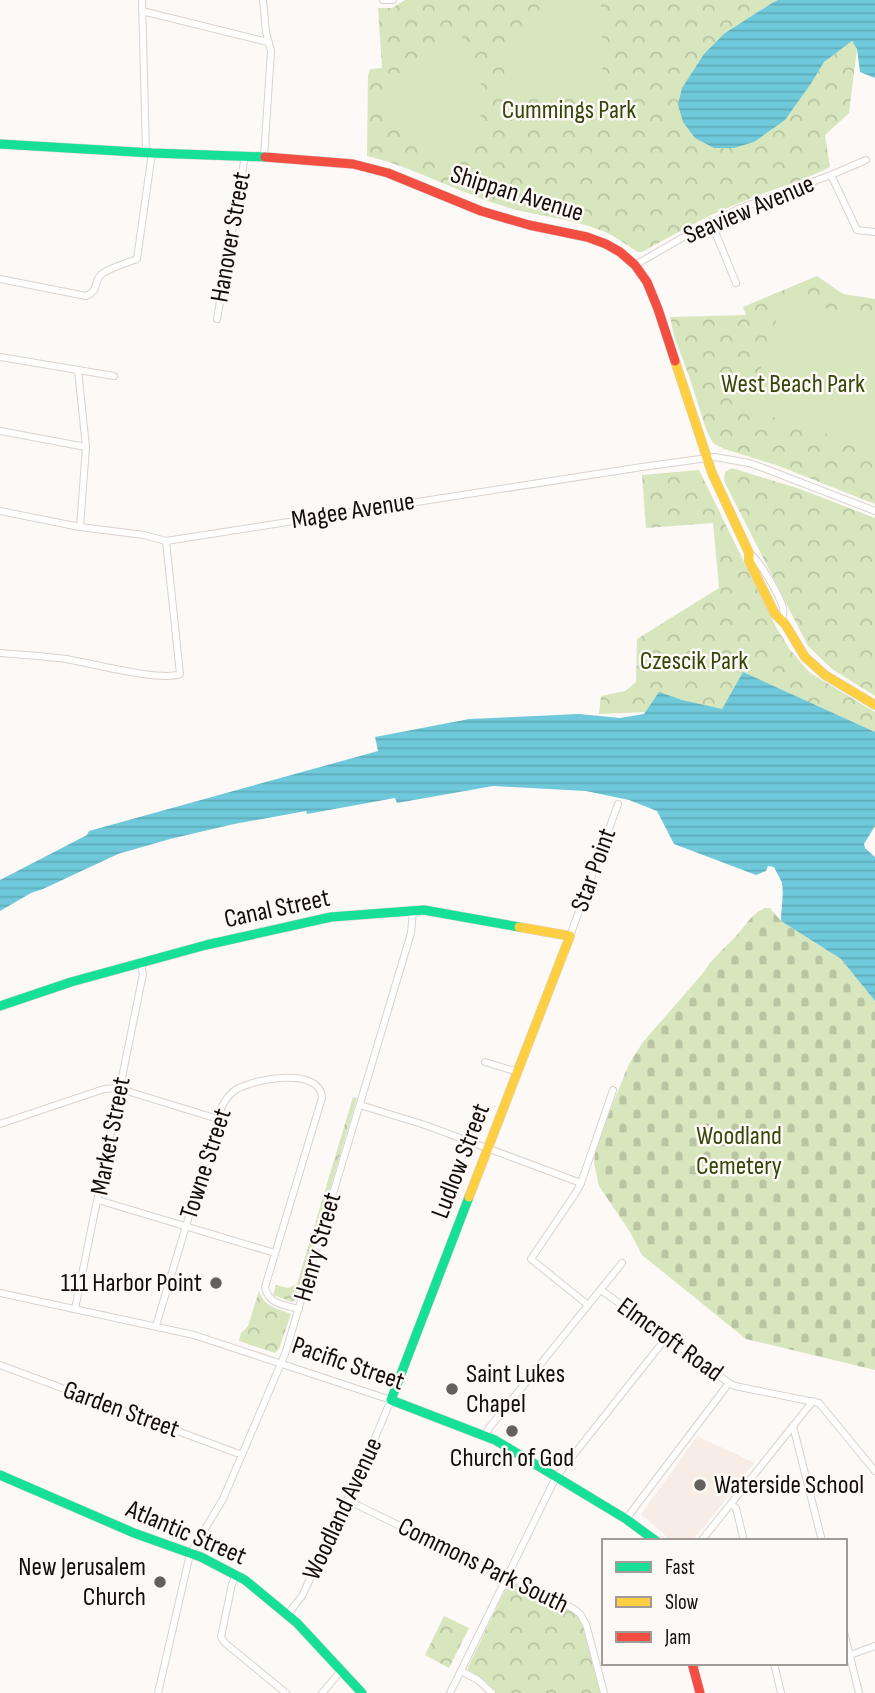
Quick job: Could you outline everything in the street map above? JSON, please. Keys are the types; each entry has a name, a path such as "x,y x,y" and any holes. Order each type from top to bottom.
{"street":[{"path":"0,279 86,296 92,294 101,274 137,259 149,153 142,0"},
{"path":"263,0 271,51 264,158"},
{"path":"383,0 393,0"},
{"path":"142,11 268,42"},
{"name":"Shippan Avenue","path":"0,144 341,162 368,167 412,182 481,211 598,240 614,248 635,265 647,282 707,458 749,553 749,561 775,614 782,619 809,663 875,705"},
{"name":"Hanover Street","path":"217,318 245,156"},
{"name":"Seaview Avenue","path":"635,265 711,222 866,160"},
{"path":"831,176 857,230 875,232"},
{"path":"711,222 736,283"},
{"path":"0,357 114,376"},
{"path":"78,370 86,447 80,527"},
{"path":"0,431 86,447"},
{"path":"707,458 749,463 875,511"},
{"name":"Magee Avenue","path":"0,511 166,541 707,458"},
{"path":"0,653 66,659 160,676 180,674 166,541"},
{"name":"Star Point","path":"570,936 618,804"},
{"name":"Henry Street","path":"158,1693 190,1553 219,1506 282,1363 411,933 412,910"},
{"name":"Canal Street","path":"0,1006 71,982 206,945 316,919 428,910 570,936"},
{"name":"Ludlow Street","path":"391,1401 570,936"},
{"name":"Market Street","path":"75,1309 143,974 141,963"},
{"path":"485,1062 518,1072"},
{"name":"Towne Street","path":"156,1326 222,1106 230,1093 244,1086 277,1077 291,1077 312,1083 318,1086 322,1098 266,1281 265,1292 271,1301 299,1310"},
{"path":"0,1124 104,1089 121,1088 218,1119"},
{"path":"588,1305 531,1259 581,1183 613,1090"},
{"path":"360,1105 425,1125 581,1183"},
{"path":"98,1200 275,1252"},
{"path":"485,1436 510,1401 622,1263"},
{"name":"Elmcroft Road","path":"601,1290 729,1383 813,1401"},
{"name":"Pacific Street","path":"0,1293 213,1340 485,1436 626,1519 653,1539"},
{"path":"450,1693 556,1477 666,1338"},
{"name":"Garden Street","path":"0,1366 242,1455"},
{"path":"626,1519 729,1383"},
{"name":"Woodland Avenue","path":"288,1614 302,1596 391,1401"},
{"path":"703,1539 813,1401 821,1405 875,1471"},
{"path":"793,1426 821,1539"},
{"name":"Atlantic Street","path":"0,1475 112,1524 201,1557 236,1575 288,1614 362,1693"},
{"name":"Commons Park South","path":"347,1500 574,1609 586,1624 604,1693"},
{"path":"731,1504 736,1508 744,1539"},
{"path":"236,1575 222,1637 225,1643 286,1693"},
{"path":"847,1644 859,1693"},
{"path":"850,1655 875,1646"},
{"path":"692,1665 699,1693"},
{"path":"774,1665 781,1693"},
{"path":"322,1693 341,1671"},
{"path":"461,1671 478,1680 492,1693"}],"shaded area":[{"name":"Waterside School","path":"697,1436 755,1463 694,1539 668,1539 641,1514"}],"green space":[{"name":"Cummings Park","path":"405,0 778,0 725,33 812,82 824,62 852,41 857,49 849,113 825,135 830,167 726,208 638,252 614,236 597,229 503,206 402,166 367,156 368,76 370,69 382,68 378,8 392,8"},
{"path":"567,0 601,0 603,87 590,97 501,100 506,61 512,46 531,19"},
{"path":"459,32 477,69 482,88 482,105 479,123 471,139 443,170 380,102 383,84"},
{"name":"West Beach Park","path":"817,276 843,294 875,299 875,504 713,443 674,336 670,317 746,315 743,307"},
{"path":"784,295 875,324 875,449 748,409"},
{"name":"Czescik Park","path":"732,468 800,489 875,518 875,696 832,669 808,646 724,481 725,472"},
{"name":"Czescik Park","path":"699,470 776,627 791,651 809,672 875,712 875,732 743,673 722,709 599,714 601,696 625,691 636,682 637,639 719,588 713,523 646,528 642,475"},
{"name":"Woodland Cemetery","path":"765,908 770,908 781,921 841,959 875,1001 875,1370 746,1339 642,1255 599,1186 594,1163 596,1145 629,1064 643,1042 715,957 752,917"},
{"path":"353,1097 357,1098 298,1298 292,1302 273,1295 276,1285 288,1288 297,1284"},
{"path":"259,1291 268,1304 291,1314 279,1349 275,1353 239,1341 241,1333 248,1326"},
{"path":"513,1582 542,1595 579,1618 584,1625 601,1693 495,1693 481,1678 468,1670 508,1584"},
{"path":"444,1616 469,1628 449,1668 425,1655"}],"water":[{"path":"778,0 875,0 875,78 860,72 857,49 852,41 824,62 785,120 754,142 734,148 714,148 695,138 683,122 678,105 682,88 704,54 725,33"},
{"path":"743,672 875,732 875,826 864,844 875,857 875,1001 841,959 781,921 782,883 774,867 768,866 766,871 756,875 674,844 657,811 629,800 586,791 493,786 397,803 395,798 234,824 118,854 31,893 0,911 0,880 87,835 89,831 378,751 375,737 469,719 579,714 620,718 644,714 659,692 722,709"}],"traffic: fast":[{"path":"0,144 265,157"},
{"path":"0,1006 71,982 206,945 331,917 424,910 519,927"},
{"path":"469,1197 391,1400 495,1440 626,1519 653,1539"},
{"path":"0,1475 134,1533 201,1557 245,1580 297,1623 362,1693"}],"traffic: slow":[{"path":"675,361 712,473 749,553 749,561 775,614 785,624 805,657 825,675 875,705"},
{"path":"469,1197 570,936 519,927"}],"traffic: jam":[{"path":"265,157 353,164 388,173 481,211 606,244 635,265 647,282 675,361"},
{"path":"693,1665 700,1693"}],"place":[{"name":"111 Harbor Point","path":"216,1283"},
{"name":"Saint Lukes Chapel","path":"452,1389"},
{"name":"Church of God","path":"512,1431"},
{"name":"Waterside School","path":"700,1485"},
{"name":"New Jerusalem Church","path":"160,1582"}]}
